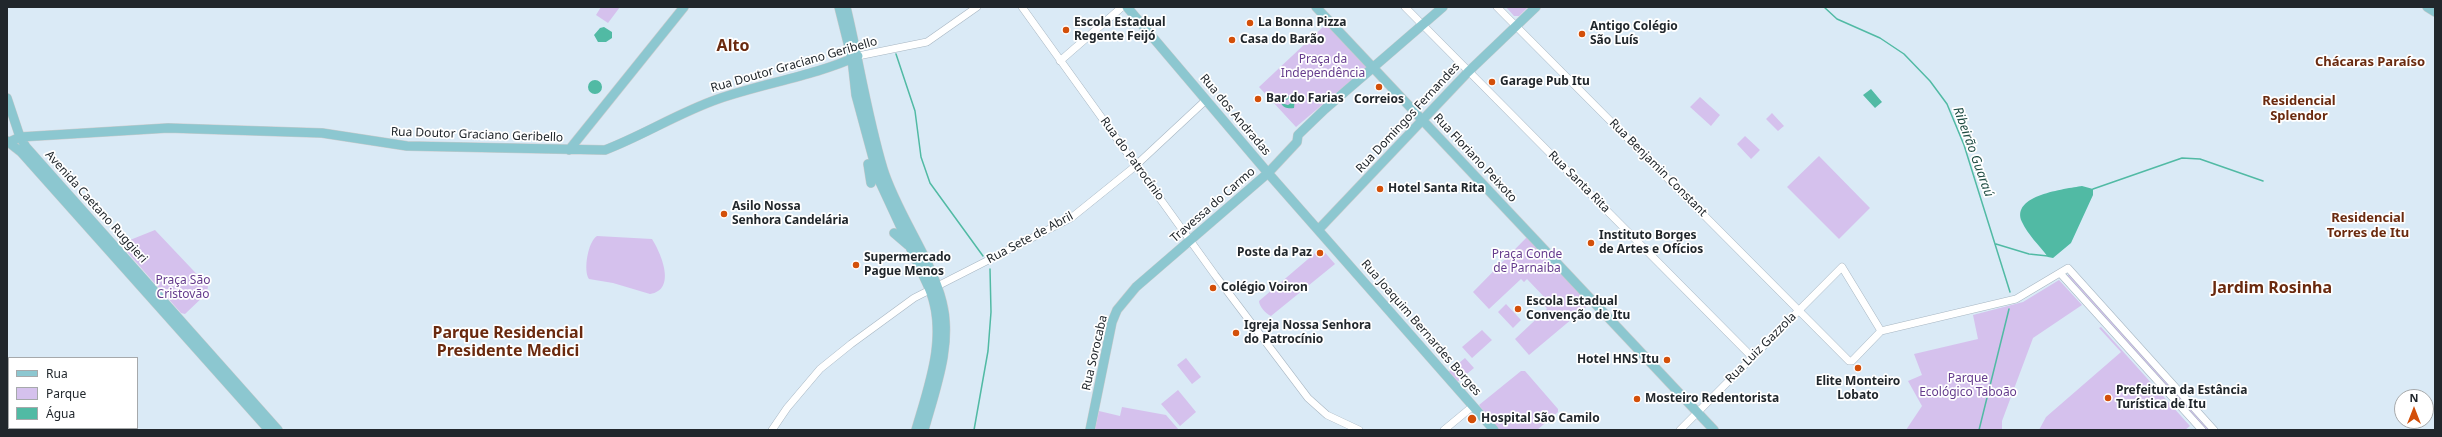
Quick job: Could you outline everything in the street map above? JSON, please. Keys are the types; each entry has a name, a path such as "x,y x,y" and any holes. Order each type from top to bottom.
{"main road":[{"path":"569,150 684,7"},
{"path":"839,7 855,57 856,94 880,183 910,246 934,288 938,324 936,354 916,430"},
{"path":"846,7 855,57 884,172 944,309 944,348 924,430"},
{"name":"Rua dos Andradas","path":"1127,7 1268,173 1326,238"},
{"path":"1316,7 1372,67 1443,7"},
{"name":"Rua Domingos Fernandes","path":"1319,229 1468,72 1536,7"},
{"path":"2427,7 2435,12"},
{"name":"Rua Doutor Graciano Geribello","path":"8,142 20,137 168,128 322,133 407,146 605,150 695,107 741,91 838,64 855,57"},
{"name":"Rua Floriano Peixoto","path":"1372,67 1698,412"},
{"name":"Travessa do Carmo","path":"1136,288 1268,173 1297,142 1298,135 1372,67"},
{"name":"Avenida Caetano Ruggieri","path":"7,98 20,137 278,430"},
{"path":"868,141 867,157 870,182"},
{"name":"Avenida Caetano Ruggieri","path":"8,142 21,152 269,430"},
{"path":"894,233 910,246"},
{"name":"Rua Joaquim Bernardes Borges","path":"1326,238 1494,430"},
{"name":"Rua Sorocaba","path":"1090,430 1112,322 1117,310 1136,288"},
{"path":"1698,412 1714,430"}],"street":[{"name":"Rua Doutor Graciano Geribello","path":"855,57 928,42 977,7"},
{"name":"Rua do Patrocínio","path":"1022,7 1241,311 1314,404 1337,421 1359,430"},
{"path":"1060,61 1122,7"},
{"name":"Rua Santa Rita","path":"1405,7 1752,357"},
{"name":"Rua Benjamin Constant","path":"1497,7 1799,311 1851,361 1881,331"},
{"name":"Rua Sete de Abril","path":"772,430 787,408 820,368 914,298 1070,218 1137,165 1206,100"},
{"name":"Rua Luiz Gazzola","path":"1680,430 1842,267 1881,331"},
{"path":"1881,331 2016,299 2068,268 2214,430"},
{"path":"2060,273 2202,430"},
{"path":"1444,430 1473,406"}],"green space":[{"path":"601,7 620,7 608,23 596,15"},
{"path":"1506,7 1528,7 1519,16 1514,16"},
{"name":"Praça da Independência","path":"1324,26 1329,26 1367,67 1296,127 1259,87"},
{"path":"1700,97 1720,115 1711,126 1690,107"},
{"path":"1772,113 1784,126 1778,131 1766,119"},
{"path":"1745,136 1760,150 1751,159 1737,144"},
{"path":"1819,156 1870,208 1839,239 1787,187"},
{"name":"Praça São Cristovão","path":"155,230 208,286 207,293 185,314 181,313 120,244"},
{"path":"597,236 652,239 656,245 664,270 665,279 663,286 658,291 650,294 613,283 589,279 586,270 587,256 591,244"},
{"name":"Praça Conde de Parnaiba","path":"1528,236 1591,303 1529,355 1515,339 1547,309 1545,306 1549,302 1527,279 1524,282 1521,279 1489,309 1473,292"},
{"path":"1321,248 1335,264 1271,316 1267,314 1261,307 1259,301"},
{"path":"2067,275 2070,275 2211,430 2204,430"},
{"name":"Parque Ecológico Taboão","path":"2059,280 2082,305 2033,338 2002,421 2002,430 1906,430 1922,406 1908,381 1922,375 1914,354 1978,339 1973,315 2023,302"},
{"path":"1506,304 1521,320 1513,328 1498,312"},
{"path":"2101,327 2190,426 2185,430 2039,430 2046,417 2121,352 2099,328"},
{"path":"1482,330 1492,340 1472,358 1462,347"},
{"path":"1186,358 1201,377 1192,384 1177,365"},
{"path":"1465,358 1474,368 1456,383 1447,373"},
{"path":"1521,371 1525,371 1558,409 1558,412 1537,430 1498,430 1479,405"},
{"path":"1178,390 1196,412 1180,426 1161,404"},
{"path":"1122,407 1166,415 1179,430 1095,430 1099,411 1120,416"}],"water":[{"path":"604,27 612,32 612,38 606,42 598,42 594,35 600,28"},
{"path":"595,80 600,82 602,87 600,92 595,94 590,92 588,87 590,82"},
{"path":"1871,89 1882,102 1875,108 1863,95"},
{"path":"1284,95 1295,98 1294,108 1286,108 1282,105 1281,103 1288,105 1291,103 1289,99 1282,101"},
{"path":"2082,186 2093,189 2093,195 2071,243 2053,258 2048,257 2024,227 2020,213 2024,205 2041,195"}],"waterway":[{"name":"Ribeirão Guaraú","path":"1824,7 1837,19 1880,38 1904,54 1930,81 1947,104 1964,145 2010,292"},
{"path":"896,54 915,111 921,157 930,183 983,256"},
{"path":"2093,189 2182,158 2200,159 2263,181"},
{"path":"1996,244 2029,254 2048,256"},
{"path":"974,430 988,351 991,312 990,269"},
{"path":"1979,430 2009,309"}],"place":[{"name":"La Bonna Pizza","path":"1250,23"},
{"name":"Escola Estadual Regente Feijó","path":"1066,30"},
{"name":"Antigo Colégio São Luís","path":"1582,34"},
{"name":"Casa do Barão","path":"1232,40"},
{"name":"Garage Pub Itu","path":"1492,82"},
{"name":"Correios","path":"1379,87"},
{"name":"Bar do Farias","path":"1258,99"},
{"name":"Hotel Santa Rita","path":"1380,189"},
{"name":"Asilo Nossa Senhora Candelária","path":"724,214"},
{"name":"Instituto Borges de Artes e Ofícios","path":"1591,243"},
{"name":"Poste da Paz","path":"1320,253"},
{"name":"Supermercado Pague Menos","path":"856,265"},
{"name":"Colégio Voiron","path":"1213,288"},
{"name":"Escola Estadual Convenção de Itu","path":"1518,309"},
{"name":"Igreja Nossa Senhora do Patrocínio","path":"1236,333"},
{"name":"Hotel HNS Itu","path":"1667,360"},
{"name":"Elite Monteiro Lobato","path":"1858,368"},
{"name":"Prefeitura da Estância Turística de Itu","path":"2108,398"},
{"name":"Mosteiro Redentorista","path":"1637,399"},
{"name":"Hospital São Camilo","path":"1472,419"}],"district":[{"name":"Alto","path":"733,46"},
{"name":"Chácaras Paraíso","path":"2370,62"},
{"name":"Residencial Splendor","path":"2299,108"},
{"name":"Residencial Torres de Itu","path":"2368,226"},
{"name":"Jardim Rosinha","path":"2272,288"},
{"name":"Parque Residencial Presidente Medici","path":"508,342"}]}
